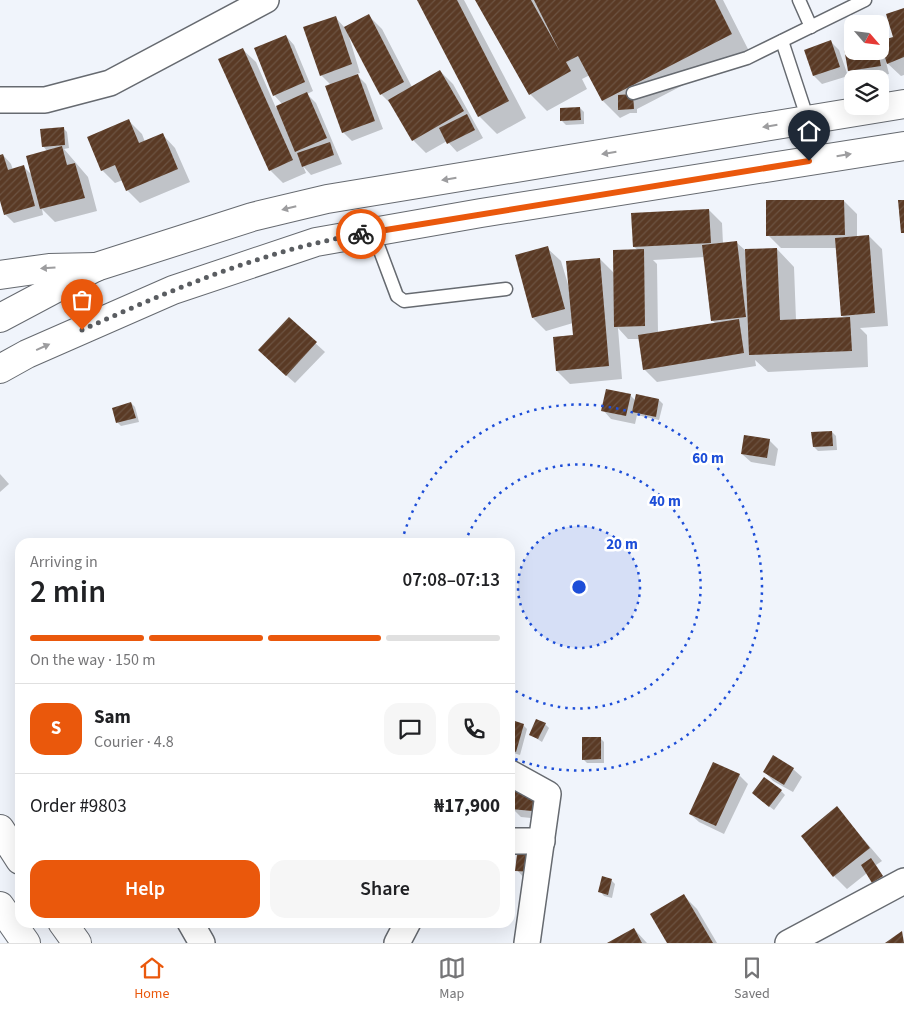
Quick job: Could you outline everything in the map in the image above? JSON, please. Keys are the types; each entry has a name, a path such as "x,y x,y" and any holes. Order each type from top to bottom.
{"main road":[{"path":"0,318 96,267 252,217 327,199 904,104"},
{"path":"0,370 27,354 173,290 316,242 904,146"},
{"path":"0,275 41,268 96,267"},
{"path":"0,830 15,852"},
{"path":"0,906 15,927"},
{"path":"15,928 26,943"},
{"path":"66,928 77,943"}],"street":[{"path":"0,100 45,100 110,82 266,0"},
{"path":"515,776 548,794 527,943"},
{"path":"515,841 542,840"},
{"path":"788,943 904,881"},
{"path":"193,928 202,943"},
{"path":"397,943 405,928"}],"lane":[{"path":"799,0 811,27"},
{"path":"633,93 748,58 866,0"},
{"path":"782,42 808,120"},
{"path":"373,232 397,296 404,301 506,289"}],"building":[{"path":"417,0 457,0 509,101 478,117"},
{"path":"475,0 531,0 560,52 534,0 715,0 732,34 602,101 578,56 566,62 571,71 529,95"},
{"path":"904,8 904,57 887,64 886,60 889,60 889,38 893,37 889,24 889,15 886,14"},
{"path":"369,14 404,82 380,95 344,27"},
{"path":"336,16 352,64 320,76 303,27"},
{"path":"286,35 305,82 273,96 254,48"},
{"path":"831,40 840,67 813,76 804,50"},
{"path":"243,48 293,160 269,171 218,59"},
{"path":"846,60 880,60 881,66 848,70"},
{"path":"440,70 464,111 412,141 388,100"},
{"path":"358,74 375,121 342,133 325,86"},
{"path":"307,92 327,138 295,152 276,106"},
{"path":"633,94 634,109 618,110 618,95"},
{"path":"580,107 581,120 560,121 560,108"},
{"path":"467,114 475,130 447,144 439,128"},
{"path":"129,119 139,143 163,133 178,169 126,191 115,165 101,171 87,137"},
{"path":"64,127 65,145 42,147 40,129"},
{"path":"330,142 334,155 302,167 297,153"},
{"path":"62,146 67,165 75,163 85,198 40,209 26,156"},
{"path":"3,154 8,170 24,165 35,206 4,215 0,201 0,155"},
{"path":"766,200 844,200 845,235 766,236"},
{"path":"898,200 904,200 904,233 901,233"},
{"path":"709,209 711,243 633,247 631,213"},
{"path":"869,235 875,313 841,316 835,238"},
{"path":"737,241 746,317 711,321 702,245"},
{"path":"548,246 565,309 532,318 515,255"},
{"path":"777,248 780,320 850,317 852,351 749,355 745,249"},
{"path":"644,249 645,326 614,327 613,250"},
{"path":"600,258 609,366 556,371 553,337 573,335 566,261"},
{"path":"289,317 317,342 286,376 258,350"},
{"path":"739,319 744,353 643,370 638,335"},
{"path":"606,389 631,394 626,416 601,411"},
{"path":"636,394 659,399 656,417 632,412"},
{"path":"131,402 136,418 116,423 112,408"},
{"path":"832,431 833,446 813,447 811,432"},
{"path":"744,435 770,439 767,458 741,454"},
{"path":"536,719 546,723 538,739 529,735"},
{"path":"515,721 524,724 515,752"},
{"path":"582,737 601,737 601,759 582,760"},
{"path":"773,755 794,768 784,785 763,772"},
{"path":"713,762 740,774 716,826 689,814"},
{"path":"764,777 782,790 769,807 752,793"},
{"path":"515,787 535,789 532,811 515,809"},
{"path":"837,806 870,848 833,877 801,836"},
{"path":"518,846 537,848 535,872 515,871"},
{"path":"871,858 883,876 872,883 861,865"},
{"path":"602,876 612,879 608,895 598,892"},
{"path":"684,894 713,943 667,943 650,914"},
{"path":"634,928 642,943 607,943"},
{"path":"902,931 904,943 885,943"}],"way so far":[{"path":"82,330 173,290 316,242 361,234"}],"route":[{"path":"361,234 809,161"}]}
